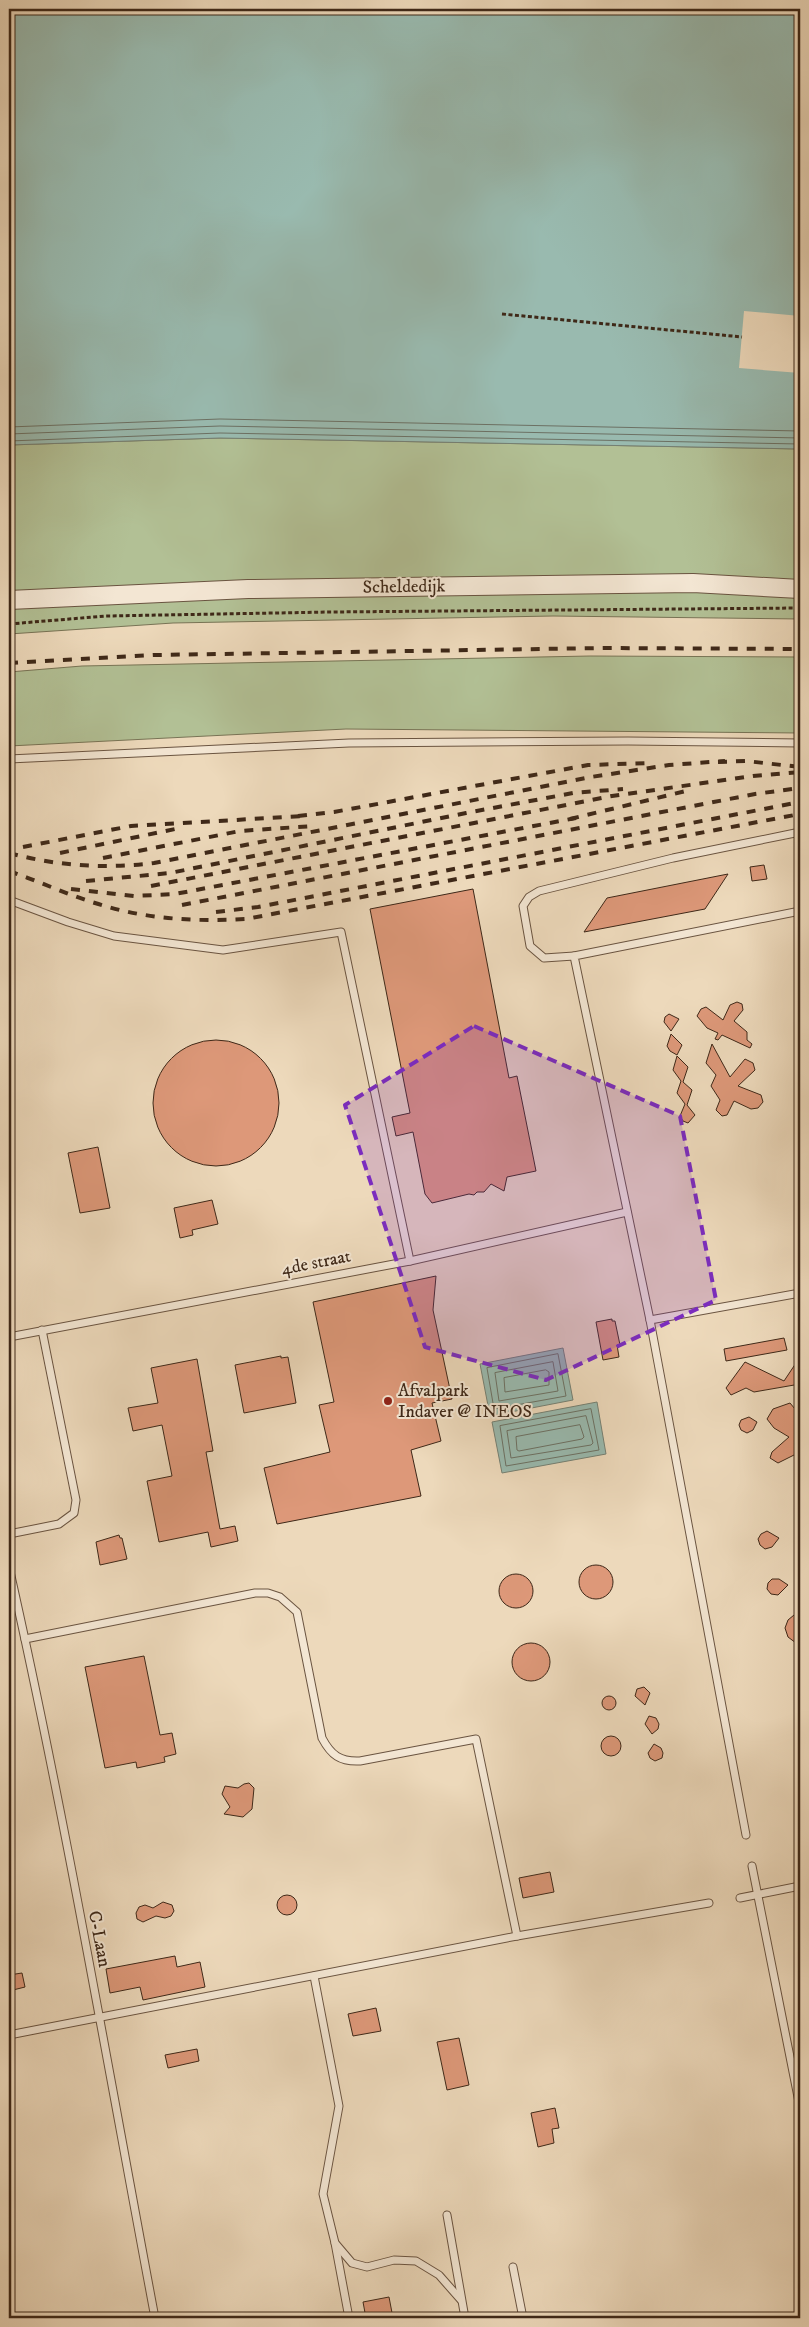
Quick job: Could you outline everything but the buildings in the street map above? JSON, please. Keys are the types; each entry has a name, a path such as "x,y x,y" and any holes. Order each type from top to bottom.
{"street":[{"name":"Scheldedijk","path":"9,600 248,589 693,584 800,589"}],"lane":[{"path":"9,759 349,743 628,741 800,743"},
{"path":"800,832 673,858 539,891 529,897 523,906 530,946 544,958 574,956 800,911"},
{"path":"9,900 68,922 114,936 223,950 341,932 410,1261"},
{"path":"574,956 650,1320 746,1836"},
{"name":"4de straat","path":"9,1337 410,1261 628,1212"},
{"path":"650,1320 800,1293"},
{"path":"9,1534 59,1524 74,1513 76,1500 42,1330"},
{"name":"C-Laan","path":"9,1566 99,2017 155,2318"},
{"path":"25,1639 256,1593 268,1593 280,1597 297,1612 322,1738 328,1749 338,1758 347,1762 360,1761 476,1739 517,1936"},
{"path":"752,1866 800,2108"},
{"path":"740,1898 800,1886"},
{"path":"9,2035 517,1936 709,1903"},
{"path":"314,1976 339,2106 323,2194 335,2243 349,2318"},
{"path":"447,2215 465,2318"},
{"path":"335,2243 352,2263 367,2267 394,2260 416,2261 439,2275 461,2300"},
{"path":"513,2267 522,2318"}],"path":[{"path":"502,314 742,337"},
{"path":"9,624 106,616 800,608"}],"highlighted area":[{"path":"474,1026 680,1116 716,1300 546,1380 425,1347 345,1105"}],"green space":[{"path":"220,438 800,449 800,619 553,616 173,623 9,634 9,445"},
{"path":"590,656 800,657 800,733 346,729 9,746 9,672 82,666"}],"water":[{"path":"9,9 800,9 800,449 220,438 9,445"},
{"path":"563,1348 573,1400 490,1416 480,1364"},
{"path":"597,1402 606,1454 502,1473 492,1422"}],"pier":[{"path":"744,311 800,316 800,373 739,368"}],"railway":[{"path":"9,663 155,655 603,648 800,649"},
{"path":"9,853 45,861 81,865 117,866 154,863 591,777 669,765 725,761"},
{"path":"718,762 746,761 800,767"},
{"path":"298,816 334,812 588,765 651,763"},
{"path":"151,886 612,796 753,776 800,772"},
{"path":"182,905 755,794 800,788"},
{"path":"86,881 170,873 573,793 623,789"},
{"path":"570,819 686,791"},
{"path":"216,912 258,907 800,802"},
{"path":"9,871 84,899 132,913 170,918 246,919 800,814"},
{"path":"23,847 131,826 304,816"},
{"path":"71,889 134,896 175,894 576,818"},
{"path":"103,858 240,831 313,826"},
{"path":"60,853 180,828"}],"place":[{"name":"Afvalpark Indaver @ INEOS","path":"388,1401"}]}
